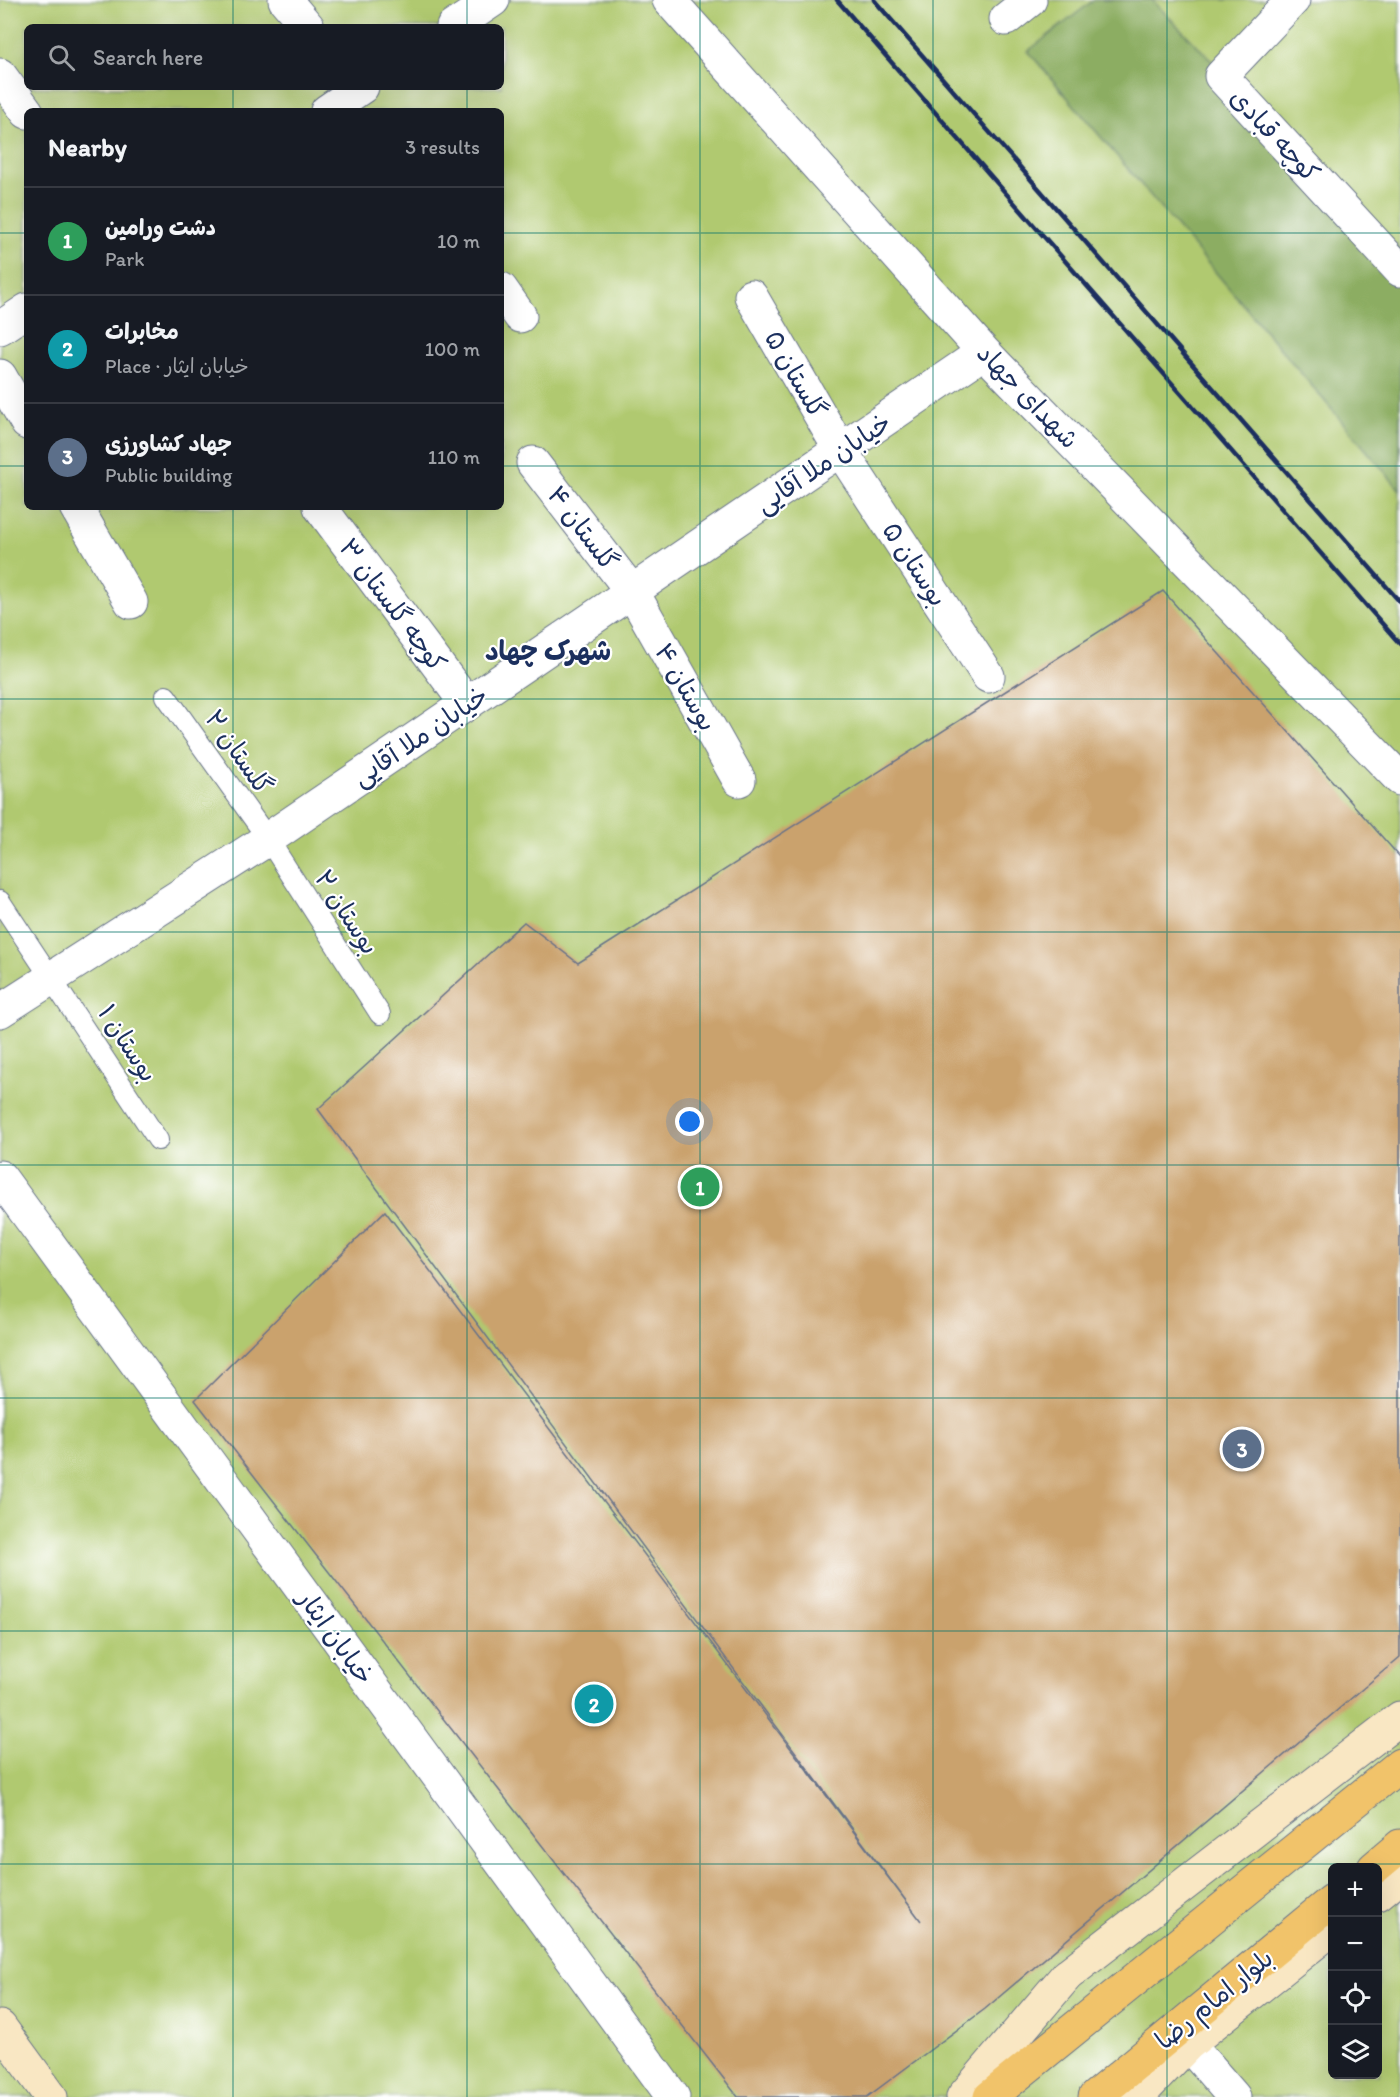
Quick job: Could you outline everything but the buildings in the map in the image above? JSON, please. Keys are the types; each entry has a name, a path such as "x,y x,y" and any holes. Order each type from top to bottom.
{"main road":[{"path":"963,2097 1067,1975 1400,1718"},
{"path":"990,2097 1400,1765"},
{"path":"1380,1863 1400,1846"},
{"path":"1382,1890 1400,1876"},
{"name":"بلوار امام رضا","path":"1095,2097 1328,1904"},
{"path":"1137,2097 1188,2044 1328,1932"},
{"path":"0,2027 51,2097"}],"street":[{"path":"285,0 306,24"},
{"path":"457,24 493,0"},
{"name":"شهدای جهاد","path":"669,0 984,352 1400,779"},
{"name":"کوچه قبادی","path":"1283,4 1221,76 1400,270"},
{"path":"0,75 24,108"},
{"path":"333,108 365,93"},
{"path":"504,293 520,316"},
{"name":"گلستان ۵","path":"751,296 841,451"},
{"path":"0,328 24,312"},
{"name":"خیابان ملا آقایی","path":"0,1011 268,839 466,703 633,593 984,352"},
{"path":"0,376 24,418"},
{"name":"بوستان ۵","path":"841,451 988,676"},
{"name":"گلستان ۴","path":"533,463 633,593"},
{"path":"78,510 130,602"},
{"name":"کوچه گلستان ۳","path":"322,510 466,703"},
{"name":"بوستان ۴","path":"633,593 739,780"},
{"name":"خیابان ایثار","path":"0,1177 673,2097"},
{"path":"1188,2044 1234,2097"}],"lane":[{"name":"گلستان ۲","path":"166,696 268,839"},
{"name":"بوستان ۲","path":"268,839 380,1014"},
{"name":"بوستان ۱","path":"0,901 158,1140"}],"green space":[{"path":"0,0 1400,0 1400,2097 0,2097"},
{"path":"1094,0 1152,0 1400,251 1400,490 1028,51"}],"railway":[{"path":"837,0 1400,644"},
{"path":"874,0 1400,602"}],"place":[{"name":"دشت ورامین","path":"700,1187"},
{"name":"جهاد کشاورزی","path":"1242,1449"},
{"name":"مخابرات","path":"594,1704"}],"district":[{"name":"شهرک چهاد","path":"548,651"}]}
